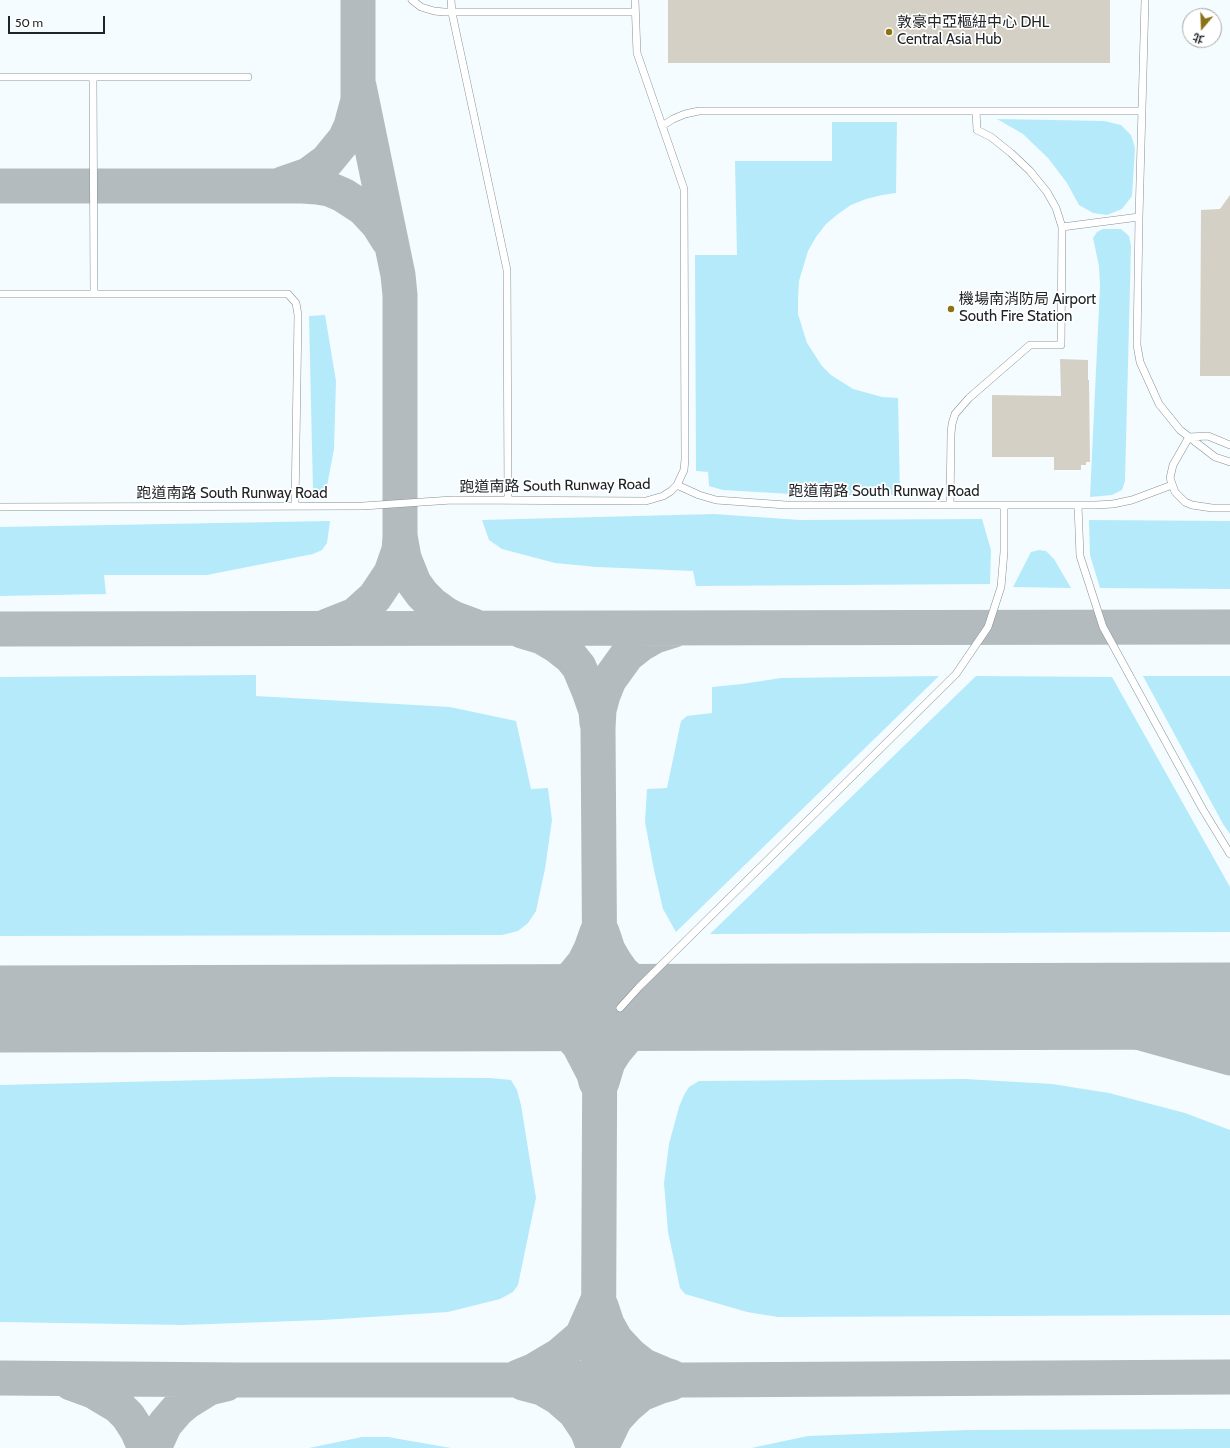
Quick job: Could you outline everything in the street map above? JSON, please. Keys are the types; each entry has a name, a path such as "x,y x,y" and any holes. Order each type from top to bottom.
{"lane":[{"path":"412,0 421,7 434,11 452,13 635,12"},
{"path":"451,0 452,13 507,270 508,500"},
{"path":"635,0 637,53 684,189 685,459 684,470 677,485"},
{"path":"1145,0 1141,111 1137,345 1140,362 1159,404 1180,430 1215,457 1230,462"},
{"path":"0,77 248,77"},
{"path":"93,77 94,294"},
{"path":"662,126 685,114 699,111 1141,111"},
{"path":"950,505 950,434 955,414 968,398 1030,345 1061,345 1062,227 1056,208 1047,192 1030,171 1006,149 990,137 977,130 976,111"},
{"path":"1062,227 1139,217"},
{"path":"0,294 288,294 296,303 298,315 295,506"},
{"path":"1189,437 1208,436 1230,445"},
{"path":"1189,437 1173,466 1170,478 1172,485 1180,498 1192,505 1202,507 1230,508"},
{"name":"跑道南路 South Runway Road","path":"0,507 364,506 438,501 646,501 663,496 677,485 699,495 716,500 811,506 1096,505 1132,500 1172,485"},
{"path":"620,1008 639,987 956,674 988,627 1001,587 1004,552 1004,505"},
{"path":"1078,505 1080,556 1103,627 1198,801 1230,854"}],"shaded area":[{"path":"997,119 1104,121 1121,125 1131,135 1135,148 1132,196 1122,209 1107,215 1093,213 1079,205 1067,183 1048,158 1023,134"},
{"path":"832,122 897,122 896,193 866,199 851,205 826,224 808,251 799,281 798,314 807,343 822,366 831,375 853,389 882,397 898,398 900,495 809,495 723,490 709,486 708,472 696,471 695,255 737,255 735,161 832,161"},
{"path":"1103,229 1121,229 1129,236 1131,246 1125,481 1122,490 1112,495 1090,497 1100,286 1099,266 1093,238 1097,232"},
{"path":"325,315 336,381 334,449 326,491 313,491 309,316"},
{"path":"714,514 800,520 982,519 991,550 990,584 696,586 693,571 597,567 555,563 502,549 489,540 482,520"},
{"path":"1089,520 1230,521 1230,589 1100,588 1090,555"},
{"path":"330,521 327,543 322,550 313,554 207,575 104,575 106,594 0,596 0,527"},
{"path":"1039,550 1046,551 1054,559 1071,588 1013,587 1031,552"},
{"path":"256,675 256,696 450,707 516,721 531,789 548,788 552,820 545,869 536,911 528,923 518,931 502,935 0,936 0,677"},
{"path":"939,676 676,932 663,909 654,870 645,822 647,789 667,788 681,721 687,716 712,713 712,687 781,678"},
{"path":"976,676 1112,677 1230,887 1230,932 710,934"},
{"path":"1143,676 1230,676 1230,834 1223,824"},
{"path":"332,1077 490,1078 511,1080 517,1090 521,1105 536,1198 518,1285 513,1292 500,1299 448,1312 323,1320 183,1325 0,1322 0,1085"},
{"path":"965,1079 1052,1084 1109,1093 1185,1113 1230,1130 1230,1315 778,1317 747,1312 685,1294 680,1288 668,1232 664,1183 669,1144 679,1107 689,1087 699,1081"},
{"path":"1230,1429 1230,1448 751,1448 808,1436 967,1430"},
{"path":"362,1437 388,1437 451,1448 309,1448"}],"building":[{"name":"敦豪中亞樞紐中心 DHL Central Asia Hub","path":"668,0 1110,0 1110,63 668,63"},
{"path":"1230,195 1230,376 1200,376 1201,210 1220,209"},
{"path":"1060,359 1088,360 1090,462 1086,462 1086,465 1081,465 1081,470 1054,470 1054,457 992,457 992,395 1061,396"}],"taxiway":[{"path":"282,184 308,175 327,161 345,139 351,126 358,100 358,0"},
{"path":"359,86 398,275 400,295 400,536 404,558 414,583 433,605 455,619 474,626"},
{"path":"0,186 317,187 329,189 343,195 363,208 378,224 388,240"},
{"path":"327,626 355,615 375,597 391,573 399,550 400,537"},
{"path":"0,629 1230,627"},
{"path":"598,1448 600,1008 599,710 609,680 627,655 641,644 655,636 674,630"},
{"path":"522,631 542,637 571,657 579,667 589,691 596,711 597,723"},
{"path":"504,1007 538,998 552,992 567,982 584,963 597,932"},
{"path":"602,932 608,950 615,962 622,972 639,987 657,997 671,1002 701,1008"},
{"path":"998,1007 1062,1016 1126,1029 1230,1058"},
{"path":"499,1008 522,1009 552,1021 566,1030 579,1045 594,1074 596,1082"},
{"path":"602,1082 608,1062 615,1051 638,1027 653,1018 674,1011 695,1008"},
{"path":"518,1377 533,1371 560,1355 582,1336 597,1302"},
{"path":"601,1306 607,1324 616,1340 630,1355 644,1366 672,1377"},
{"path":"0,1378 240,1380 510,1380 598,1378 685,1380 1230,1377"},
{"path":"71,1383 93,1391 118,1406 128,1416 137,1430 145,1448"},
{"path":"523,1383 542,1388 559,1398 575,1412 587,1430 594,1448"},
{"path":"601,1448 615,1419 627,1406 641,1394 672,1383"},
{"path":"154,1448 165,1424 177,1410 209,1388 226,1384"}],"runway":[{"path":"0,1009 1230,1006"}],"place":[{"name":"敦豪中亞樞紐中心 DHL Central Asia Hub","path":"889,32"},
{"name":"機場南消防局 Airport South Fire Station","path":"951,309"}]}
